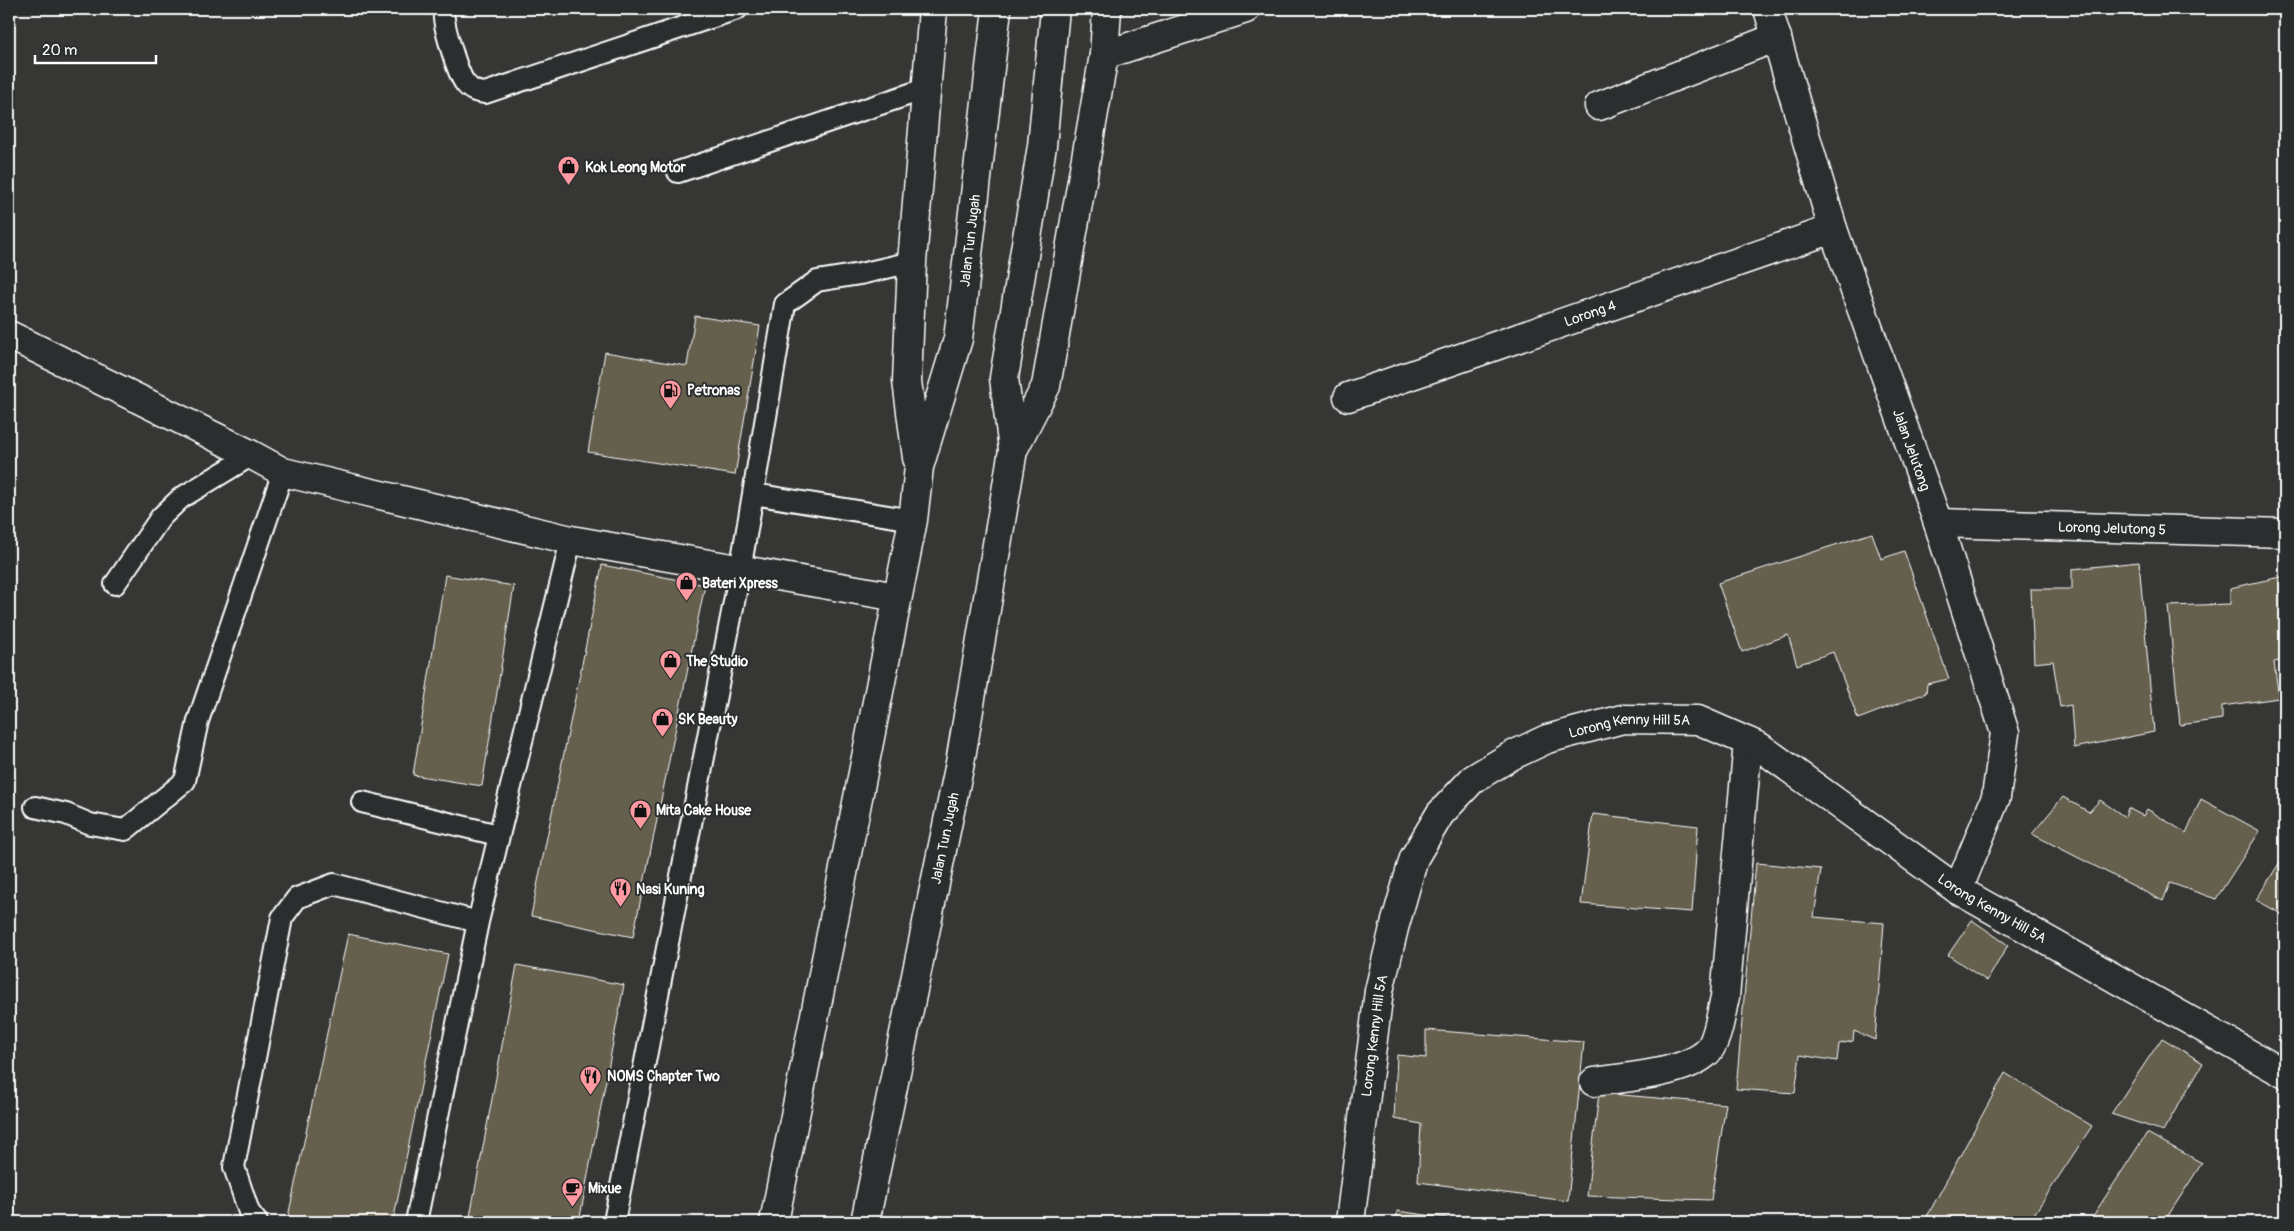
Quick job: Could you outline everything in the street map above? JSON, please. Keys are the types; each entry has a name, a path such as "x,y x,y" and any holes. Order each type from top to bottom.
{"main road":[{"name":"Jalan Tun Jugah","path":"919,467 906,381 912,262 928,88 933,9"},
{"name":"Jalan Tun Jugah","path":"774,1222 913,520 919,467 958,339 997,9"},
{"name":"Jalan Tun Jugah","path":"865,1222 960,763 1013,450 1004,378 1042,146 1055,9"},
{"name":"Jalan Tun Jugah","path":"1013,450 1046,386 1104,55 1107,9"},
{"path":"1104,55 1246,9"},
{"name":"Jalan Jelutong","path":"1768,9 1833,229 1938,522 2006,733 1996,797 1958,890"},
{"path":"1599,106 1776,37"},
{"name":"Lorong 4","path":"1348,397 1833,229"},
{"path":"9,335 283,472 571,540 897,598"},
{"name":"Lorong Jelutong 5","path":"1938,522 2285,533"},
{"name":"Lorong Kenny Hill 5A","path":"1350,1222 1379,991 1394,928 1414,858 1440,814 1472,778 1511,756 1547,739 1623,719 1698,720 1760,747 1958,890 2285,1074"},
{"path":"1594,1082 1676,1069 1706,1054 1717,1034 1725,997 1748,742"}],"lane":[{"path":"444,9 442,22 465,82 474,92 486,93 737,9"},
{"path":"678,172 928,88"},
{"path":"614,1222 740,571 785,304 817,281 860,274 912,262"},
{"path":"115,584 161,517 180,498 252,455"},
{"path":"35,807 66,814 90,824 126,830 185,781 198,721 283,472"},
{"path":"753,494 913,520"},
{"path":"416,1222 478,922 571,540"},
{"path":"362,802 498,835"},
{"path":"257,1222 250,1212 234,1167 282,918 297,898 334,884 478,922"}],"building":[{"name":"Petronas","path":"695,316 760,326 735,475 588,452 605,352 687,366"},
{"path":"1872,533 1881,559 1904,551 1949,679 1927,684 1926,693 1858,719 1833,652 1797,665 1788,635 1742,652 1718,583"},
{"path":"2139,562 2154,732 2074,748 2071,705 2060,707 2053,661 2034,663 2031,589 2072,589 2072,569"},
{"path":"602,565 705,585 633,937 531,916"},
{"path":"445,575 514,586 482,786 413,775"},
{"path":"2285,576 2285,660 2274,662 2279,698 2222,706 2222,719 2180,725 2168,606 2230,604 2230,588"},
{"path":"2063,797 2089,812 2100,800 2125,817 2128,808 2143,816 2147,809 2186,833 2201,799 2260,831 2216,899 2170,883 2163,901 2032,834"},
{"path":"1593,814 1698,826 1692,912 1581,904"},
{"path":"2285,854 2285,916 2256,900"},
{"path":"1756,863 1821,869 1814,917 1884,923 1875,1040 1854,1031 1853,1041 1839,1044 1837,1061 1800,1055 1795,1093 1736,1089"},
{"path":"1972,920 2008,945 1987,981 1948,955"},
{"path":"348,934 448,954 393,1222 313,1222 288,1217"},
{"path":"517,965 624,985 579,1222 469,1222"},
{"path":"1426,1030 1584,1042 1568,1201 1418,1182 1421,1124 1394,1119 1397,1055 1426,1058"},
{"path":"2162,1038 2203,1063 2163,1131 2111,1114"},
{"path":"2005,1073 2092,1126 2029,1222 1924,1222"},
{"path":"1599,1093 1726,1104 1711,1200 1587,1196"},
{"path":"2147,1133 2202,1163 2164,1222 2089,1222"},
{"path":"1397,1211 1475,1222 1396,1222"}],"place":[{"name":"Kok Leong Motor","path":"569,186"},
{"name":"Petronas","path":"671,409"},
{"name":"Bateri Xpress","path":"686,602"},
{"name":"The Studio","path":"670,680"},
{"name":"SK Beauty","path":"662,738"},
{"name":"Mita Cake House","path":"640,829"},
{"name":"Nasi Kuning","path":"620,908"},
{"name":"NOMS Chapter Two","path":"591,1095"},
{"name":"Mixue","path":"572,1207"}]}
